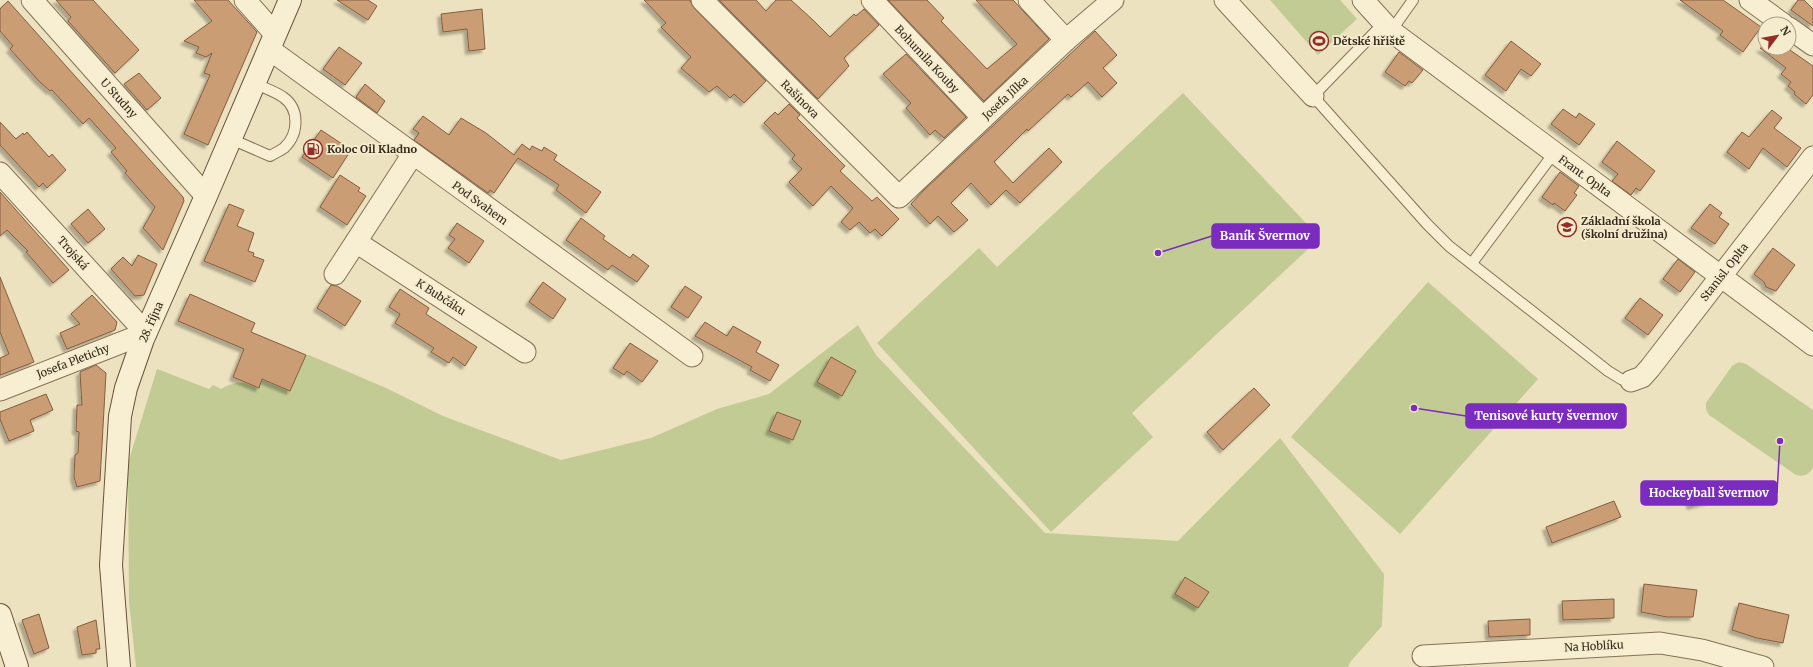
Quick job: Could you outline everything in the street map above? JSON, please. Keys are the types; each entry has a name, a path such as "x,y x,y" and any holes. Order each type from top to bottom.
{"main road":[{"name":"28. října","path":"119,667 111,565 115,476 120,416 135,361 146,333 290,0"},
{"path":"0,615 18,667"}],"street":[{"name":"U Studny","path":"32,0 206,196"},
{"name":"Pod Svahem","path":"245,0 272,41 413,154 692,356"},
{"name":"Rašínova","path":"702,0 899,197"},
{"name":"Bohumila Kouby","path":"872,0 983,118"},
{"path":"1029,0 1066,40"},
{"name":"Josefa Jílka","path":"899,197 1066,40 1113,0"},
{"path":"1225,0 1313,96"},
{"name":"Frant. Oplta","path":"1363,0 1391,31 1813,346"},
{"path":"1750,0 1772,16"},
{"path":"1797,34 1813,45"},
{"path":"335,274 413,154"},
{"name":"Stanisl. Oplta","path":"1631,381 1642,377 1650,368 1813,157"},
{"name":"Trojská","path":"0,173 146,333"},
{"name":"K Bubčáku","path":"356,242 525,352"},
{"name":"Josefa Pletichy","path":"0,390 146,333"},
{"name":"Na Hoblíku","path":"1423,656 1660,643 1702,650 1763,667"}],"lane":[{"path":"1413,0 1391,31 1376,31 1313,96 1427,224 1449,246 1608,370 1621,379 1631,381"},
{"path":"231,139 270,156 284,147 293,135 296,123 293,108 283,97 254,83"},
{"path":"1472,263 1554,153"}],"green space":[{"name":"Dětské hřiště","path":"1270,0 1340,0 1357,19 1318,55"},
{"path":"1183,93 1320,238 1132,413 1153,437 1051,532 877,343 979,248 997,267"},
{"path":"1428,282 1538,379 1400,534 1291,437"},
{"path":"858,325 876,355 1045,533 1178,541 1280,438 1384,574 1382,626 1351,661 1348,667 136,667 129,602 128,463 157,369 209,389 213,385 221,389 235,383 244,383 258,388 261,379 289,391 305,355 309,355 386,388 443,416 561,460 651,438 717,409 769,394"},
{"path":"1739,362 1746,364 1813,410 1813,468 1808,474 1804,476 1796,475 1709,415 1706,409 1706,403 1732,366"}],"building":[{"path":"56,0 93,0 139,50 115,73 68,21 71,17"},
{"path":"194,0 228,0 257,32 208,145 184,134 210,75 204,73 212,53 206,57 196,53 199,47 184,41 212,21"},
{"path":"337,0 368,0 377,6 368,20"},
{"path":"644,0 690,0 694,8 766,81 744,103 734,94 730,98 717,86 709,92 681,68 691,57 661,27 666,23"},
{"path":"719,0 756,0 766,11 776,0 791,0 830,37 854,14 856,16 864,9 879,25 844,58 849,66 818,99"},
{"path":"888,0 927,0 944,18 941,21 987,69 1017,44 976,0 1013,0 1049,39 984,101"},
{"path":"1680,0 1723,0 1757,24 1757,33 1743,52 1720,35 1723,31"},
{"path":"1798,0 1804,0 1813,9 1813,26 1791,10"},
{"path":"8,1 183,197 184,201 163,250 143,228 155,207 125,173 127,171 111,152 116,148 89,118 83,124 52,90 50,91 39,81 10,49 13,46 0,31 0,9"},
{"path":"482,9 485,49 469,51 467,29 443,32 441,14"},
{"path":"1095,31 1117,55 1103,68 1117,83 1102,97 1088,82 1071,97 1068,94 1028,131 1027,129 994,162 1013,183 1049,148 1062,162 1020,203 1006,190 991,205 971,183 951,203 968,220 954,232 938,216 930,224 911,204 924,190"},
{"path":"1511,41 1541,64 1531,76 1521,69 1506,91 1485,75"},
{"path":"339,47 362,63 345,85 323,69"},
{"path":"1399,52 1423,70 1412,83 1409,81 1405,86 1385,72"},
{"path":"906,54 966,117 944,138 935,130 930,135 906,108 911,103 883,74"},
{"path":"1797,55 1813,66 1813,95 1806,104 1794,94 1795,92 1788,86 1791,82 1781,74 1786,68 1770,56"},
{"path":"139,73 161,98 147,110 124,84"},
{"path":"365,84 385,101 377,113 356,97"},
{"path":"789,104 800,115 797,118 845,166 840,171 872,201 877,197 899,219 882,236 875,229 870,233 859,222 850,230 841,222 853,208 831,186 813,206 789,182 802,169 792,159 795,155 764,123 775,112 778,115"},
{"path":"1563,109 1576,118 1579,113 1595,124 1579,145 1551,124"},
{"path":"1772,110 1782,118 1774,128 1801,148 1787,167 1763,148 1749,169 1727,152 1742,132 1749,137"},
{"path":"423,116 449,135 461,118 486,133 514,155 522,144 530,150 532,146 542,151 544,147 557,155 554,160 601,192 586,213 556,190 559,185 518,158 494,193 490,190 488,193 414,140 419,133 413,129"},
{"path":"0,122 16,139 23,133 24,135 27,132 49,157 52,154 66,170 47,188 43,183 39,187 0,145"},
{"path":"321,130 351,150 333,178 302,157"},
{"path":"1617,141 1655,171 1640,191 1636,188 1631,195 1612,181 1618,174 1602,162"},
{"path":"1560,172 1579,186 1574,193 1577,195 1565,211 1542,197"},
{"path":"340,175 360,188 358,191 366,196 347,225 320,207"},
{"path":"0,192 69,270 53,283 26,252 28,251 7,230 0,236"},
{"path":"229,204 244,210 237,226 254,233 248,251 254,253 253,256 264,260 255,282 204,261"},
{"path":"1710,204 1722,213 1719,217 1729,224 1715,244 1691,228"},
{"path":"88,209 105,229 88,243 71,224"},
{"path":"581,218 605,236 603,239 630,258 633,254 649,266 637,282 612,265 608,270 566,240"},
{"path":"457,223 484,241 469,263 448,248 455,239 449,235"},
{"path":"1773,248 1795,265 1776,291 1766,287 1764,282 1754,274"},
{"path":"138,255 157,264 144,295 135,296 111,269 123,257 132,266"},
{"path":"1678,259 1695,272 1680,292 1663,279"},
{"path":"0,277 34,362 0,375 0,358 9,354 0,332"},
{"path":"543,282 566,299 553,319 529,302"},
{"path":"331,285 337,286 361,301 345,326 317,308"},
{"path":"685,286 702,297 688,318 671,307"},
{"path":"400,289 429,308 426,314 477,347 465,366 453,357 449,363 431,352 434,348 395,323 400,314 389,307"},
{"path":"190,294 255,323 251,332 306,355 290,391 262,379 259,388 233,377 244,349 178,321"},
{"path":"92,295 117,322 115,330 67,349 60,333 80,324 71,314"},
{"path":"1640,298 1663,315 1648,335 1625,318"},
{"path":"705,322 727,336 733,326 761,342 756,352 779,365 770,381 750,370 752,367 695,336"},
{"path":"630,343 658,361 642,382 627,371 624,375 613,368"},
{"path":"831,357 856,371 842,396 817,382"},
{"path":"96,365 106,373 100,481 77,487 74,477 75,455 78,453 79,432 76,431 77,405 82,405 80,372"},
{"path":"1254,388 1270,405 1223,450 1207,432"},
{"path":"46,394 53,410 30,420 34,431 9,441 0,419 0,412"},
{"path":"777,412 801,421 793,440 769,431"},
{"path":"1708,486 1712,500 1691,506 1686,493"},
{"path":"1614,501 1621,517 1552,543 1546,527"},
{"path":"1185,577 1209,592 1198,608 1175,594"},
{"path":"1644,584 1697,590 1693,617 1667,617 1641,612"},
{"path":"1614,599 1614,618 1563,620 1562,601"},
{"path":"1739,603 1789,615 1783,643 1757,638 1732,630"},
{"path":"39,614 49,648 34,654 22,620"},
{"path":"1530,619 1530,635 1489,637 1488,621"},
{"path":"96,620 100,649 96,649 96,653 82,655 77,627"}],"place":[{"name":"Dětské hřiště","path":"1319,41"},
{"name":"Koloc Oil Kladno","path":"313,149"},
{"name":"Základní škola (školní družina)","path":"1567,227"},
{"name":"Baník Švermov","path":"1158,253"},
{"name":"Tenisové kurty švermov","path":"1414,408"},
{"name":"Hockeyball švermov","path":"1780,441"}]}
